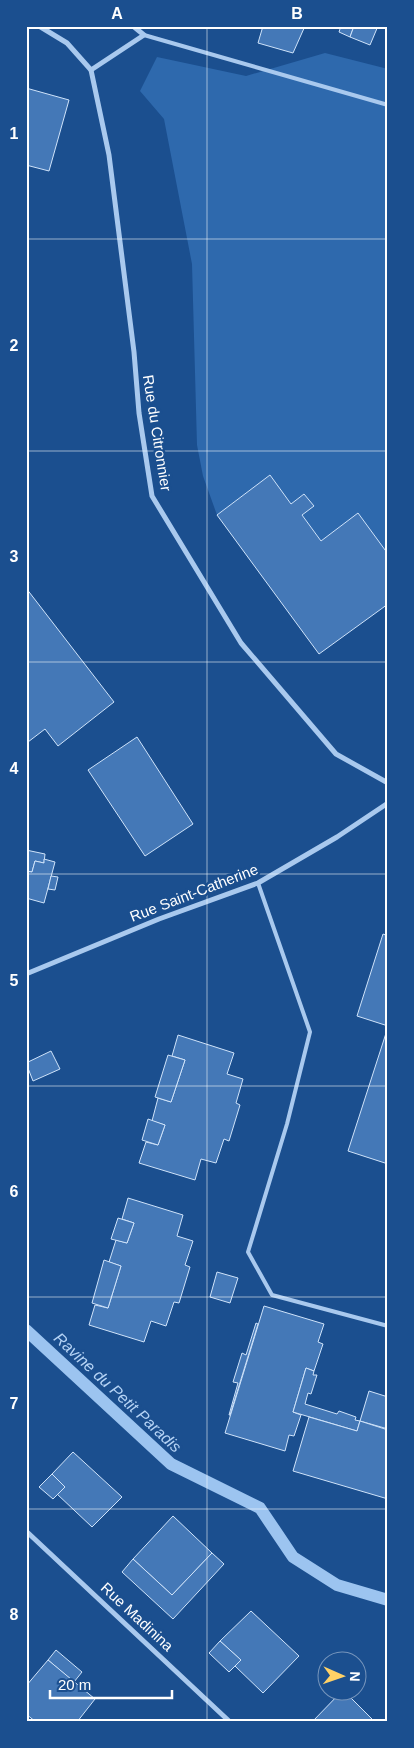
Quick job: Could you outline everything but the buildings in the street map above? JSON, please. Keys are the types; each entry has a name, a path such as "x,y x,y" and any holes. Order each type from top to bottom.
{"street":[{"name":"Rue du Citronnier","path":"39,26 67,43 91,70 109,155 134,352 139,413 152,496 241,644 336,754 388,783"},
{"path":"91,70 144,35 133,26"},
{"name":"Rue Saint-Catherine","path":"26,974 160,919 258,883 337,837 388,803"},
{"name":"Rue Madinina","path":"26,1531 230,1722"}],"lane":[{"path":"144,35 388,105"},
{"path":"258,883 310,1032 287,1124 248,1252 272,1295 388,1326"}],"shaded area":[{"path":"325,53 388,69 388,554 358,514 321,541 302,515 313,506 304,494 291,504 270,475 217,515 203,476 197,445 192,264 164,119 140,91 157,57 246,76"}],"waterway":[{"name":"Ravine du Petit Paradis","path":"26,1330 171,1464 260,1508 293,1557 337,1585 388,1600"}]}
